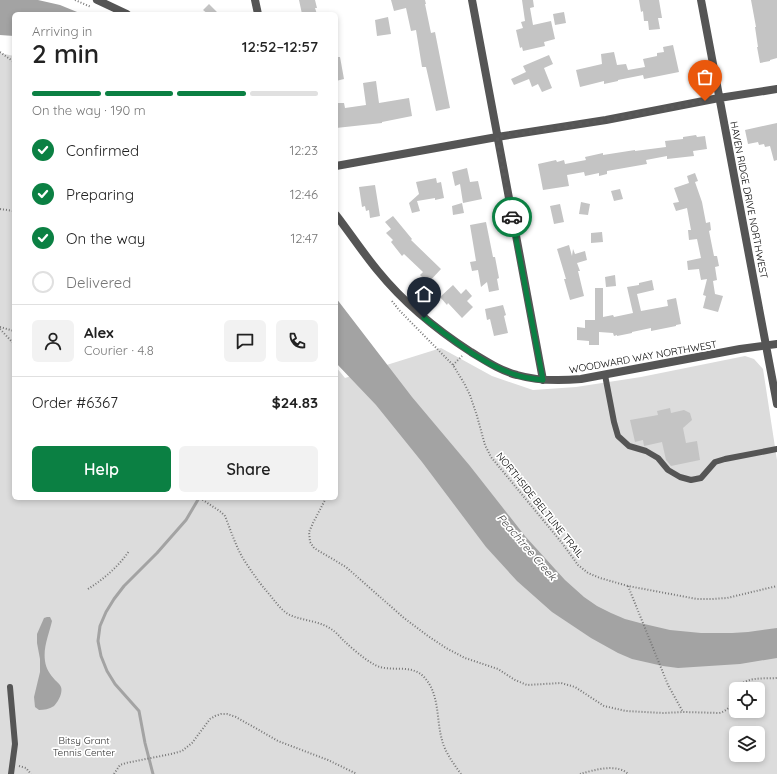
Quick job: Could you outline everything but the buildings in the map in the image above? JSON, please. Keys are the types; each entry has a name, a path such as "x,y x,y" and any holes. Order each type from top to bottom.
{"street":[{"path":"97,0 123,12"},
{"path":"255,0 258,12"},
{"path":"472,0 543,380"},
{"name":"HAVEN RIDGE DRIVE NORTHWEST","path":"701,0 777,404"},
{"path":"338,166 777,89"},
{"name":"WOODWARD WAY NORTHWEST","path":"338,218 378,271 424,318 457,343 492,365 517,375 543,380 561,381 581,379 740,349 777,344"}],"lane":[{"path":"605,375 618,436 629,446 646,451 658,458 668,470 680,477 691,480 701,478 715,462 777,449"},
{"path":"10,687 15,744 11,774"}],"path":[{"path":"0,52 12,61"},
{"path":"0,209 12,211"},
{"name":"NORTHSIDE BELTLINE TRAIL","path":"390,298 399,310 452,365 470,395 484,445 491,457 562,543 578,565 588,573 628,586 696,599 712,600 727,598 777,586"},
{"path":"0,328 12,331"},
{"path":"0,328 12,342"},
{"path":"452,365 468,350"},
{"path":"203,500 216,508 224,516 244,559 260,583 279,607 288,614 323,624 332,629 354,650 375,665 384,668 403,668 414,670 423,676 430,685 435,696 442,739 446,752 461,774"},
{"path":"325,500 309,532 310,542 314,548 346,567 404,618 428,636 465,658 498,669 527,685 562,683 576,687 609,708 626,711 663,713 719,713 724,712 729,707"},
{"path":"88,589 117,566 129,551"},
{"path":"628,586 668,685 683,712"},
{"path":"744,682 747,680 777,678"},
{"path":"114,774 120,765 126,762 182,751 192,743 210,719 221,714 236,717 278,741 328,760 357,774"},
{"path":"13,765 26,768 30,774"},
{"path":"580,774 602,768 617,769 625,771 628,774"}],"green space":[{"name":"Bitsy Grant Tennis Center","path":"0,53 12,56 12,500 338,500 338,369 345,378 441,348 492,376 533,390 576,387 641,377 745,356 754,359 763,369 777,460 777,774 0,774"}],"water":[{"path":"0,0 38,0 60,5 77,12 12,12 12,36 0,35"},
{"name":"Peachtree Creek","path":"338,301 412,397 470,466 525,536 565,580 584,597 597,606 625,619 670,630 701,633 732,633 777,628 777,658 740,664 678,668 632,659 591,638 552,612 517,581 486,547 422,462 376,405 338,365"},
{"path":"50,617 52,621 46,646 46,664 47,669 61,686 61,695 54,706 39,710 35,707 34,697 40,672 37,634 44,618"}],"waterway":[{"path":"153,774 139,711 115,684 107,671 101,656 98,641 100,626 106,612 124,586 157,553 186,520 198,500"}],"way so far":[{"path":"512,217 497,137 606,120 705,101"}],"route":[{"path":"424,318 457,343 492,365 517,375 543,380 512,217"}]}
